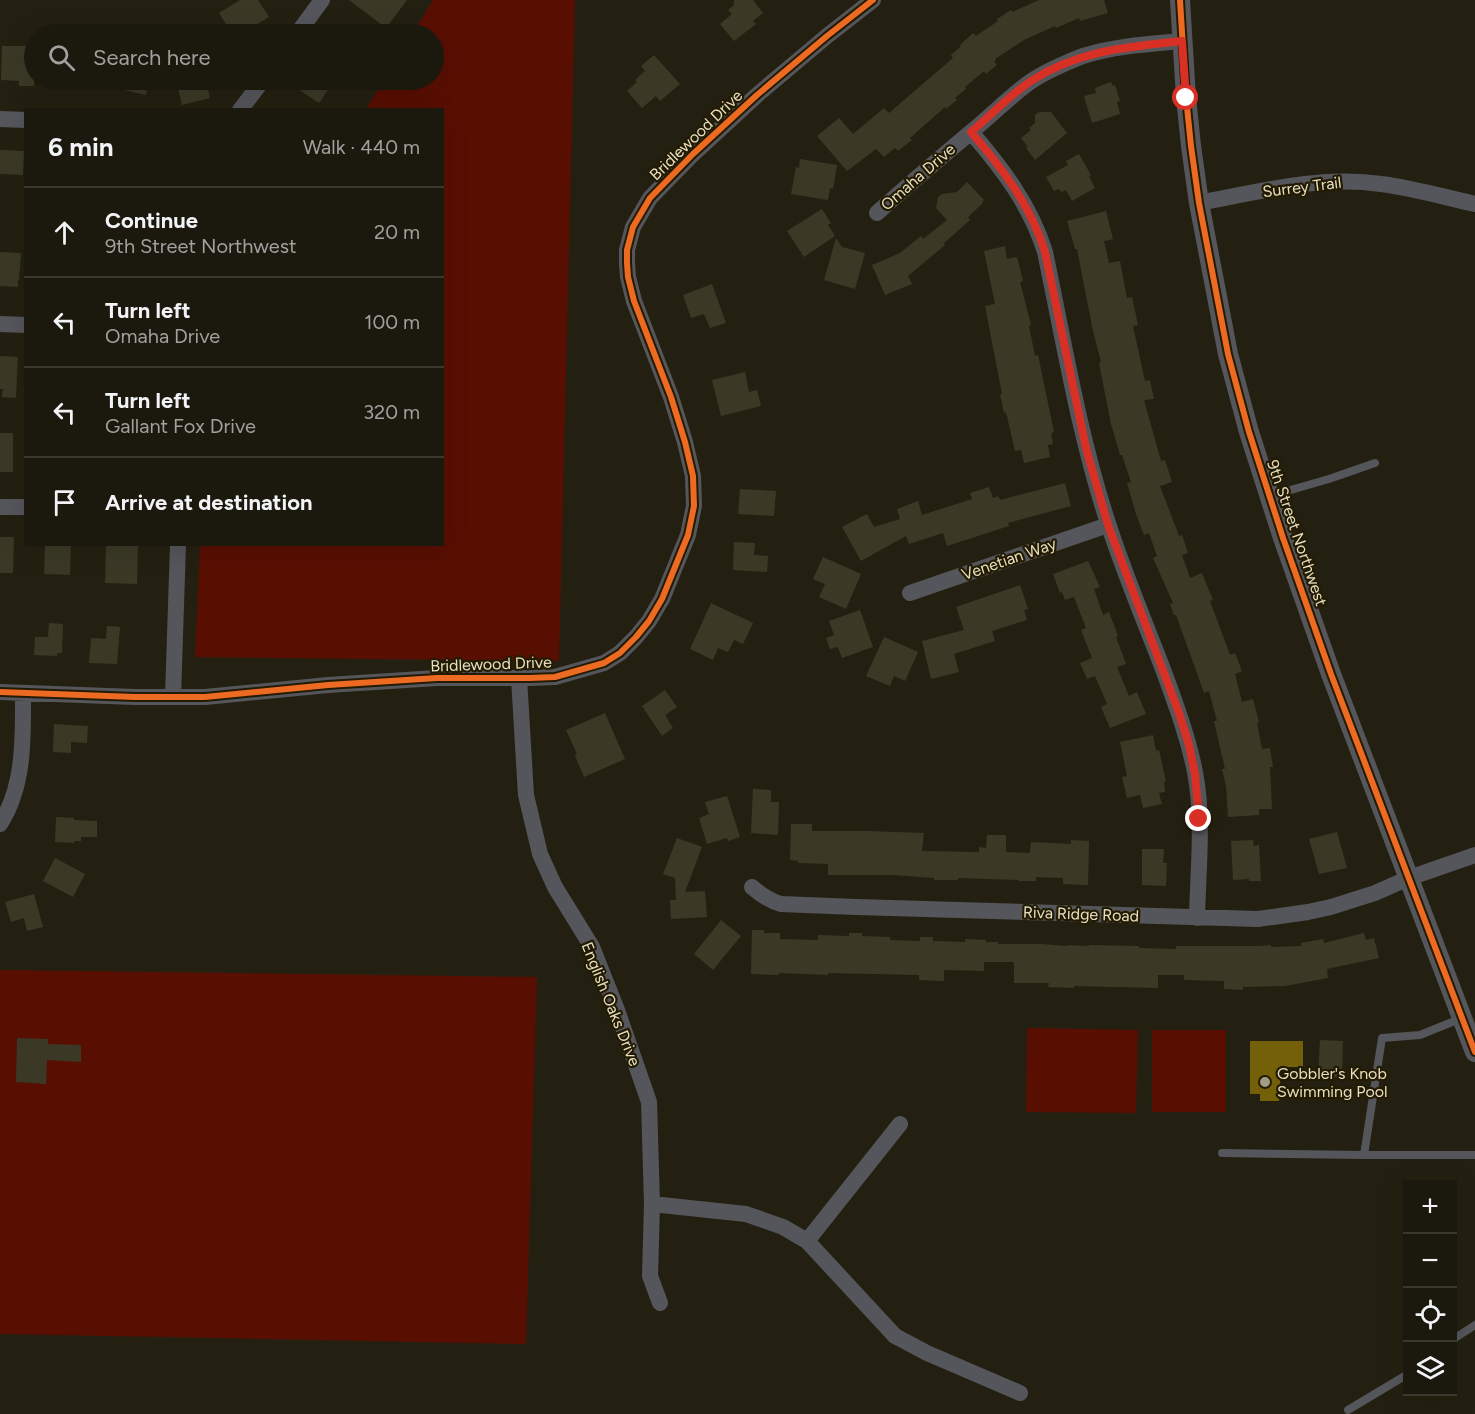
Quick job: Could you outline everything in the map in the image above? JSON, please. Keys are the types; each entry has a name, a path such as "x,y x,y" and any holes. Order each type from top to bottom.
{"street":[{"path":"304,24 322,0"},
{"name":"Bridlewood Drive","path":"0,692 205,697 328,685 437,678 555,677 604,663 620,653 649,621 662,598 688,535 694,492 685,441 671,397 634,301 628,277 627,250 633,227 650,198 693,154 757,95 873,0"},
{"name":"9th Street Northwest","path":"1180,0 1191,146 1199,203 1228,354 1249,432 1283,538 1329,667 1475,1052"},
{"name":"Omaha Drive","path":"877,213 1029,82 1046,72 1103,51 1182,41"},
{"path":"242,108 255,90"},
{"path":"0,118 24,120"},
{"path":"971,132 1013,185 1039,232 1086,448 1108,525 1189,745 1199,807 1197,918"},
{"name":"Surrey Trail","path":"1199,203 1304,184 1348,182 1379,183 1408,188 1475,204"},
{"path":"0,324 24,325"},
{"path":"0,507 24,507"},
{"name":"Venetian Way","path":"910,593 1108,525"},
{"path":"173,697 178,546"},
{"name":"English Oaks Drive","path":"519,678 526,795 540,854 555,887 592,947 649,1102 652,1204 650,1276 660,1303"},
{"path":"0,824 14,794 22,750 23,693"},
{"name":"Riva Ridge Road","path":"752,887 766,898 781,904 1258,919 1331,907 1475,855"},
{"path":"807,1241 900,1125"},
{"path":"652,1204 747,1214 783,1227 807,1241 895,1336 927,1353 1020,1393"}],"lane":[{"path":"1269,496 1375,463"},
{"path":"1364,1155 1382,1038 1420,1035 1462,1018"},
{"path":"1222,1153 1475,1155"},
{"path":"1457,1337 1475,1325"},
{"path":"1348,1410 1403,1376"}],"shaded area":[{"path":"433,0 575,0 559,661 195,657 200,546 444,546 444,108 367,108 378,90 444,90 444,24 418,24"},
{"path":"0,970 537,977 526,1344 0,1334"},
{"path":"1027,1028 1138,1030 1136,1113 1026,1112"},
{"path":"1152,1030 1226,1030 1226,1112 1152,1112"},
{"name":"Gobbler's Knob Swimming Pool","path":"1250,1041 1303,1041 1303,1071 1298,1071 1298,1067 1281,1067 1279,1101 1260,1101 1260,1094 1250,1094"}],"building":[{"path":"240,0 258,0 269,17 257,24 226,24 219,13"},
{"path":"349,0 407,0 389,24 381,24"},
{"path":"734,0 753,0 763,13 753,21 756,24 734,41 720,24 732,14 728,10 734,5"},
{"path":"1039,0 1104,0 1108,13 1080,21 1079,18 1024,40 995,59 994,62 997,65 986,74 984,71 965,87 966,89 955,98 957,100 946,109 945,107 910,138 912,140 898,151 895,148 884,157 876,149 847,171 817,136 839,118 853,134 884,108 889,113 953,58 951,55 973,33 976,36 1011,10 1012,12"},
{"path":"2,46 24,46 24,86 19,86 19,81 1,80"},
{"path":"654,55 680,84 660,101 656,96 642,108 627,91 645,71 641,66"},
{"path":"1111,82 1113,86 1115,85 1120,101 1117,102 1120,114 1092,123 1084,96 1096,93 1095,88"},
{"path":"124,90 147,90 146,95"},
{"path":"178,90 208,90 210,98 182,105"},
{"path":"299,90 328,90 319,103"},
{"path":"1039,112 1051,112 1067,133 1035,160 1021,138 1031,130 1029,128 1035,123 1035,115"},
{"path":"0,150 24,151 23,175 0,174"},
{"path":"1079,154 1091,175 1089,176 1095,188 1072,201 1066,190 1054,191 1046,177 1068,165 1066,161"},
{"path":"800,159 837,165 833,189 830,188 828,200 791,194 796,167 799,168"},
{"path":"967,182 984,200 983,203 968,217 970,220 944,243 945,245 908,276 912,284 885,295 872,265 900,253 921,236 923,239 947,220 936,208 938,197 942,194 957,192"},
{"path":"822,209 831,223 828,225 835,236 804,257 787,231"},
{"path":"1106,211 1113,239 1104,241 1109,263 1120,261 1127,298 1132,297 1138,325 1133,326 1145,381 1150,380 1154,399 1144,400 1161,461 1165,460 1172,482 1160,486 1188,553 1182,555 1190,578 1202,573 1230,655 1235,653 1242,671 1235,674 1242,702 1253,699 1259,722 1257,723 1262,749 1270,748 1273,767 1270,767 1272,809 1259,809 1259,815 1228,817 1226,786 1222,769 1225,769 1214,721 1217,721 1209,691 1204,693 1170,604 1173,603 1153,558 1157,556 1149,533 1144,535 1136,514 1127,483 1131,482 1111,424 1099,363 1101,362 1077,249 1075,249 1067,221"},
{"path":"836,238 842,247 865,253 855,289 824,280"},
{"path":"1005,246 1007,259 1017,257 1035,356 1038,355 1054,432 1051,433 1053,444 1048,445 1050,457 1024,463 1021,450 1015,451 1006,412 1004,413 985,306 995,304 984,251"},
{"path":"0,252 21,253 18,287 0,286"},
{"path":"712,284 726,323 710,328 704,314 691,318 683,295"},
{"path":"0,356 18,357 16,398 2,397"},
{"path":"745,372 749,392 757,390 761,406 721,416 712,380"},
{"path":"0,433 13,433 13,472 0,472"},
{"path":"1065,483 1071,506 1008,523 1009,526 947,546 943,533 909,544 906,536 861,561 842,527 867,514 874,527 900,519 897,509 918,501 922,515 972,499 970,493 989,487 993,498 998,496 1000,500"},
{"path":"740,489 776,491 774,516 738,514"},
{"path":"0,537 14,537 13,573 0,573"},
{"path":"734,542 755,543 754,555 768,556 767,572 733,570"},
{"path":"45,546 71,546 70,575 44,574"},
{"path":"106,546 138,546 137,584 105,583"},
{"path":"823,557 861,574 846,609 819,597 825,584 813,579"},
{"path":"1088,561 1100,587 1094,589 1103,615 1109,612 1126,664 1117,667 1129,696 1137,692 1146,714 1110,728 1101,707 1107,704 1095,676 1087,679 1080,663 1092,658 1081,630 1086,628 1074,597 1065,600 1053,574"},
{"path":"1020,585 1028,609 1024,610 1027,620 992,631 995,641 954,654 959,672 931,679 922,641 964,630 956,607"},
{"path":"711,603 753,623 743,644 734,640 728,652 718,648 713,660 690,649"},
{"path":"860,610 873,647 842,658 838,647 830,649 826,638 834,635 829,621"},
{"path":"49,623 63,624 62,653 57,653 57,656 34,655 35,637 48,637"},
{"path":"107,626 120,627 117,664 89,663 91,638 106,639"},
{"path":"884,637 918,652 905,681 894,676 890,686 866,676"},
{"path":"665,690 677,707 665,715 673,728 662,736 642,706"},
{"path":"605,713 625,759 584,777 566,730"},
{"path":"54,724 88,726 87,743 71,742 71,753 53,752"},
{"path":"1153,735 1166,782 1164,782 1165,792 1159,793 1162,804 1143,808 1140,795 1127,798 1122,777 1127,776 1120,742"},
{"path":"753,789 771,790 771,802 779,802 778,835 751,833"},
{"path":"727,796 740,837 707,844 699,818 709,814 705,802"},
{"path":"56,817 97,821 97,837 81,837 81,841 74,841 74,843 55,842"},
{"path":"791,824 812,824 812,831 924,833 922,851 979,852 979,847 986,848 987,835 1006,835 1006,852 1030,853 1031,842 1071,844 1071,840 1089,841 1088,885 1063,884 1063,878 1036,877 1036,881 958,878 958,880 934,880 934,878 892,875 828,875 828,864 798,863 798,861 790,860"},
{"path":"1337,832 1347,868 1319,874 1309,839"},
{"path":"677,838 702,847 685,892 705,891 707,917 671,919 670,900 676,900 675,878 663,874"},
{"path":"1253,840 1254,846 1259,845 1261,881 1233,880 1231,841"},
{"path":"1142,849 1164,849 1163,863 1167,863 1166,886 1142,885"},
{"path":"55,858 85,874 73,897 43,881"},
{"path":"34,894 43,927 27,931 24,918 11,922 5,902"},
{"path":"721,920 741,936 713,970 694,954"},
{"path":"752,930 780,933 780,939 818,940 818,935 849,936 849,933 862,933 862,936 890,937 890,940 920,941 920,937 933,937 933,941 965,942 965,939 986,940 986,942 998,942 998,944 1139,946 1139,948 1176,949 1176,946 1301,946 1301,943 1323,939 1324,943 1364,933 1366,940 1374,938 1379,958 1327,969 1328,978 1285,986 1243,987 1243,990 1224,989 1224,981 1184,980 1184,975 1158,975 1158,988 1074,986 1074,988 1048,987 1049,983 1014,983 1014,962 984,962 984,971 944,970 944,981 919,980 919,975 751,974"},
{"path":"17,1038 48,1039 48,1044 81,1045 81,1062 47,1060 46,1084 16,1082"},
{"path":"1320,1040 1343,1041 1342,1078 1318,1077"}],"cycle path":[{"path":"0,692 205,697 328,685 437,678 555,677 604,663 620,653 649,621 662,599 688,535 694,506 693,476 685,442 671,397 634,301 628,277 627,250 633,227 650,198 693,154 757,95 873,0"},
{"path":"1180,0 1186,97 1199,203 1228,354 1249,432 1283,538 1331,674 1475,1052"}],"place":[{"name":"Gobbler's Knob Swimming Pool","path":"1265,1082"}],"route":[{"path":"1186,98 1182,41 1123,47 1084,56 1046,72 1029,82 971,132 1013,185 1039,232 1096,486 1108,525 1189,745 1198,796 1199,819"}]}
